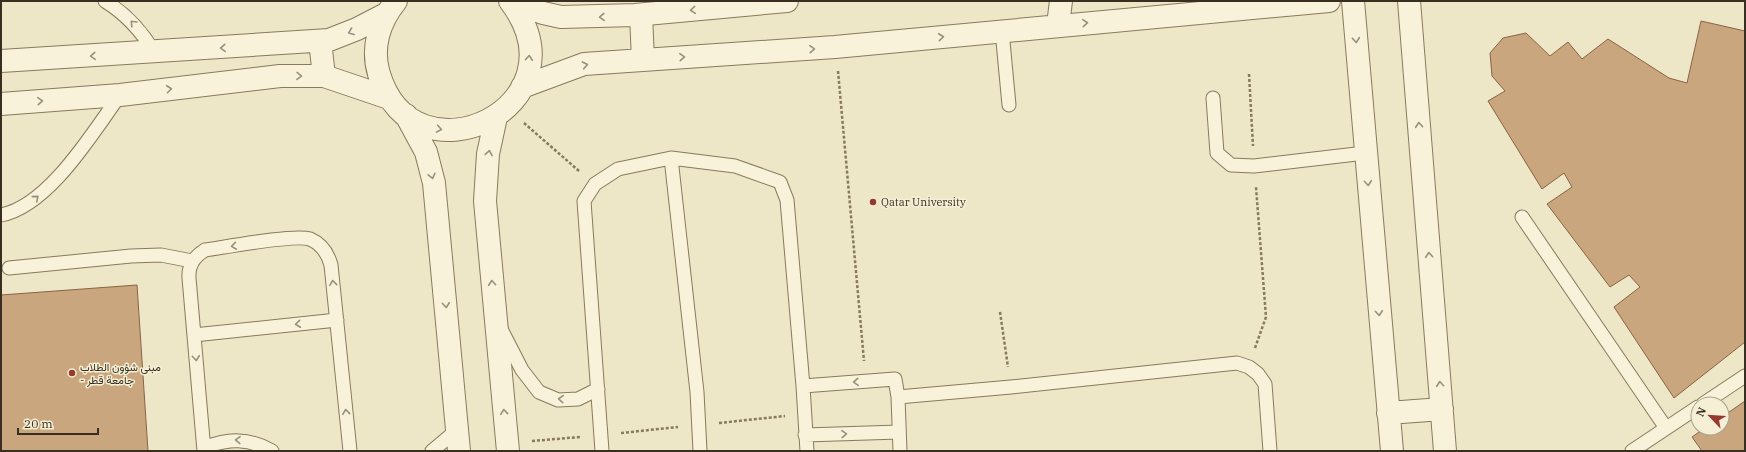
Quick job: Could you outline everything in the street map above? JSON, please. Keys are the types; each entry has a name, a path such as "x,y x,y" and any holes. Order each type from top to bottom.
{"street":[{"path":"511,1 543,13 561,17 641,15 787,1"},
{"path":"507,447 485,201 488,154 501,113 522,87 528,72 530,57 529,41 525,26 511,1"},
{"path":"1058,25 1061,1"},
{"path":"522,87 584,64 835,47 1279,3 1329,1"},
{"path":"1353,1 1392,451"},
{"path":"1409,1 1445,451"},
{"path":"1,61 328,40 357,30 391,7"},
{"path":"391,7 376,42 376,57 382,85 389,98 406,115 426,152 434,183 458,440"},
{"path":"641,15 643,60"},
{"path":"320,41 324,76"},
{"path":"1,104 120,95 280,76 324,76 389,98"},
{"path":"406,115 425,125 450,131 474,127 501,113"},
{"path":"1388,413 1442,409"}],"lane":[{"path":"105,1 122,12 134,24 154,52"},
{"path":"1002,31 1009,105"},
{"path":"1,215 12,213 32,201 46,188 69,164 120,95"},
{"path":"1212,98 1217,154 1231,165 1254,166 1366,153"},
{"path":"671,158 697,392 700,451"},
{"path":"602,451 584,201 595,184 618,169 671,158 735,166 780,182 787,200 807,451"},
{"path":"1522,217 1666,428"},
{"path":"272,451 259,444 245,440 224,441 204,449 189,274 192,261 205,250 293,238 310,240 324,250 332,265 350,451"},
{"path":"9,268 131,256 161,256 192,261"},
{"path":"495,318 522,370 539,392 558,400 578,399 598,388"},
{"path":"194,335 337,320"},
{"path":"898,397 1011,387 1237,362 1249,367 1258,374 1265,384 1270,451"},
{"path":"1715,396 1745,376"},
{"path":"803,386 895,379 898,397 900,451"},
{"path":"1632,451 1690,412"},
{"path":"805,435 899,432"},
{"path":"432,451 458,440"}],"path":[{"path":"835,47 866,382"},
{"path":"1248,74 1266,317 1249,367"},
{"path":"501,113 595,184"},
{"path":"1000,312 1011,387"},
{"path":"507,447 601,435 804,414"}],"building":[{"path":"1701,21 1745,31 1745,342 1674,398 1614,307 1640,287 1629,275 1610,287 1547,204 1572,187 1564,173 1542,189 1488,101 1505,91 1492,76 1490,53 1503,38 1526,33 1550,56 1568,42 1582,59 1608,39 1669,78 1687,83"},
{"name":"مبنى شؤون الطلاب - جامعة قطر","path":"137,285 148,451 1,451 1,295"},
{"path":"1745,401 1745,451 1702,451 1692,437 1730,436 1730,411"}],"place":[{"name":"Qatar University","path":"873,202"},
{"name":"مبنى شؤون الطلاب - جامعة قطر","path":"72,373"}]}
